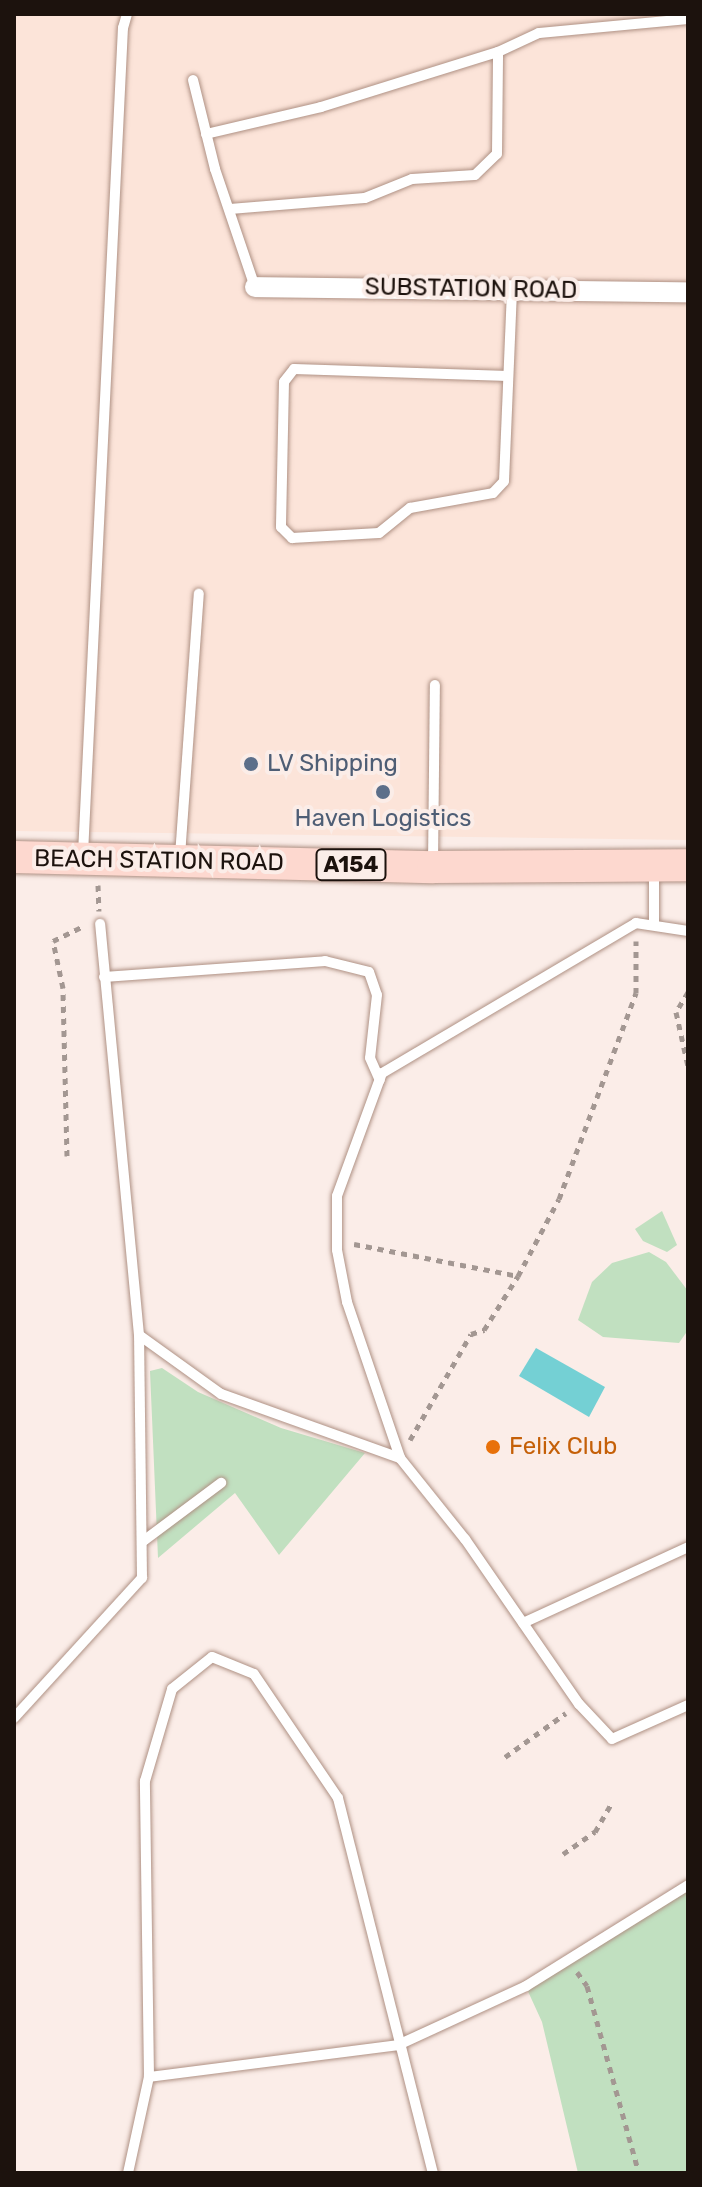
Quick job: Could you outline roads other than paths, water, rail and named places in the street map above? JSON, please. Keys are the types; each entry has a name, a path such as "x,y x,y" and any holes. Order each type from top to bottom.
{"main road":[{"name":"BEACH STATION ROAD","path":"14,857 90,870 180,861 433,867 688,865"}],"street":[{"name":"SUBSTATION ROAD","path":"255,287 688,292"}],"lane":[{"path":"90,870 123,28 127,14"},
{"path":"206,134 321,107 498,52 539,33 688,19"},
{"path":"230,209 365,198 412,179 475,175 497,154 498,52"},
{"path":"193,80 206,134 255,287"},
{"path":"508,376 294,369 284,382 281,527 292,538 379,533 410,508 493,493 504,481 512,290"},
{"path":"180,861 199,594"},
{"path":"433,867 435,685"},
{"path":"654,865 654,923"},
{"path":"688,931 654,923 636,923 558,964 382,1073 337,1196 337,1240 347,1302 400,1458 579,1704 612,1739 688,1705"},
{"path":"14,1718 142,1578 139,1335 100,924"},
{"path":"104,977 325,961 369,972 377,995 370,1058 380,1080"},
{"path":"139,1335 221,1394 400,1458"},
{"path":"142,1542 221,1483"},
{"path":"523,1623 688,1547"},
{"path":"128,2173 149,2077 145,1781 172,1689 212,1657 254,1674 338,1798 398,2045 433,2173"},
{"path":"149,2077 398,2045 526,1986 688,1885"}],"water":[{"path":"536,1348 605,1387 589,1417 519,1376"}],"place":[{"name":"LV Shipping","path":"251,764"},
{"name":"Haven Logistics","path":"383,792"},
{"name":"Felix Club","path":"493,1447"}]}
